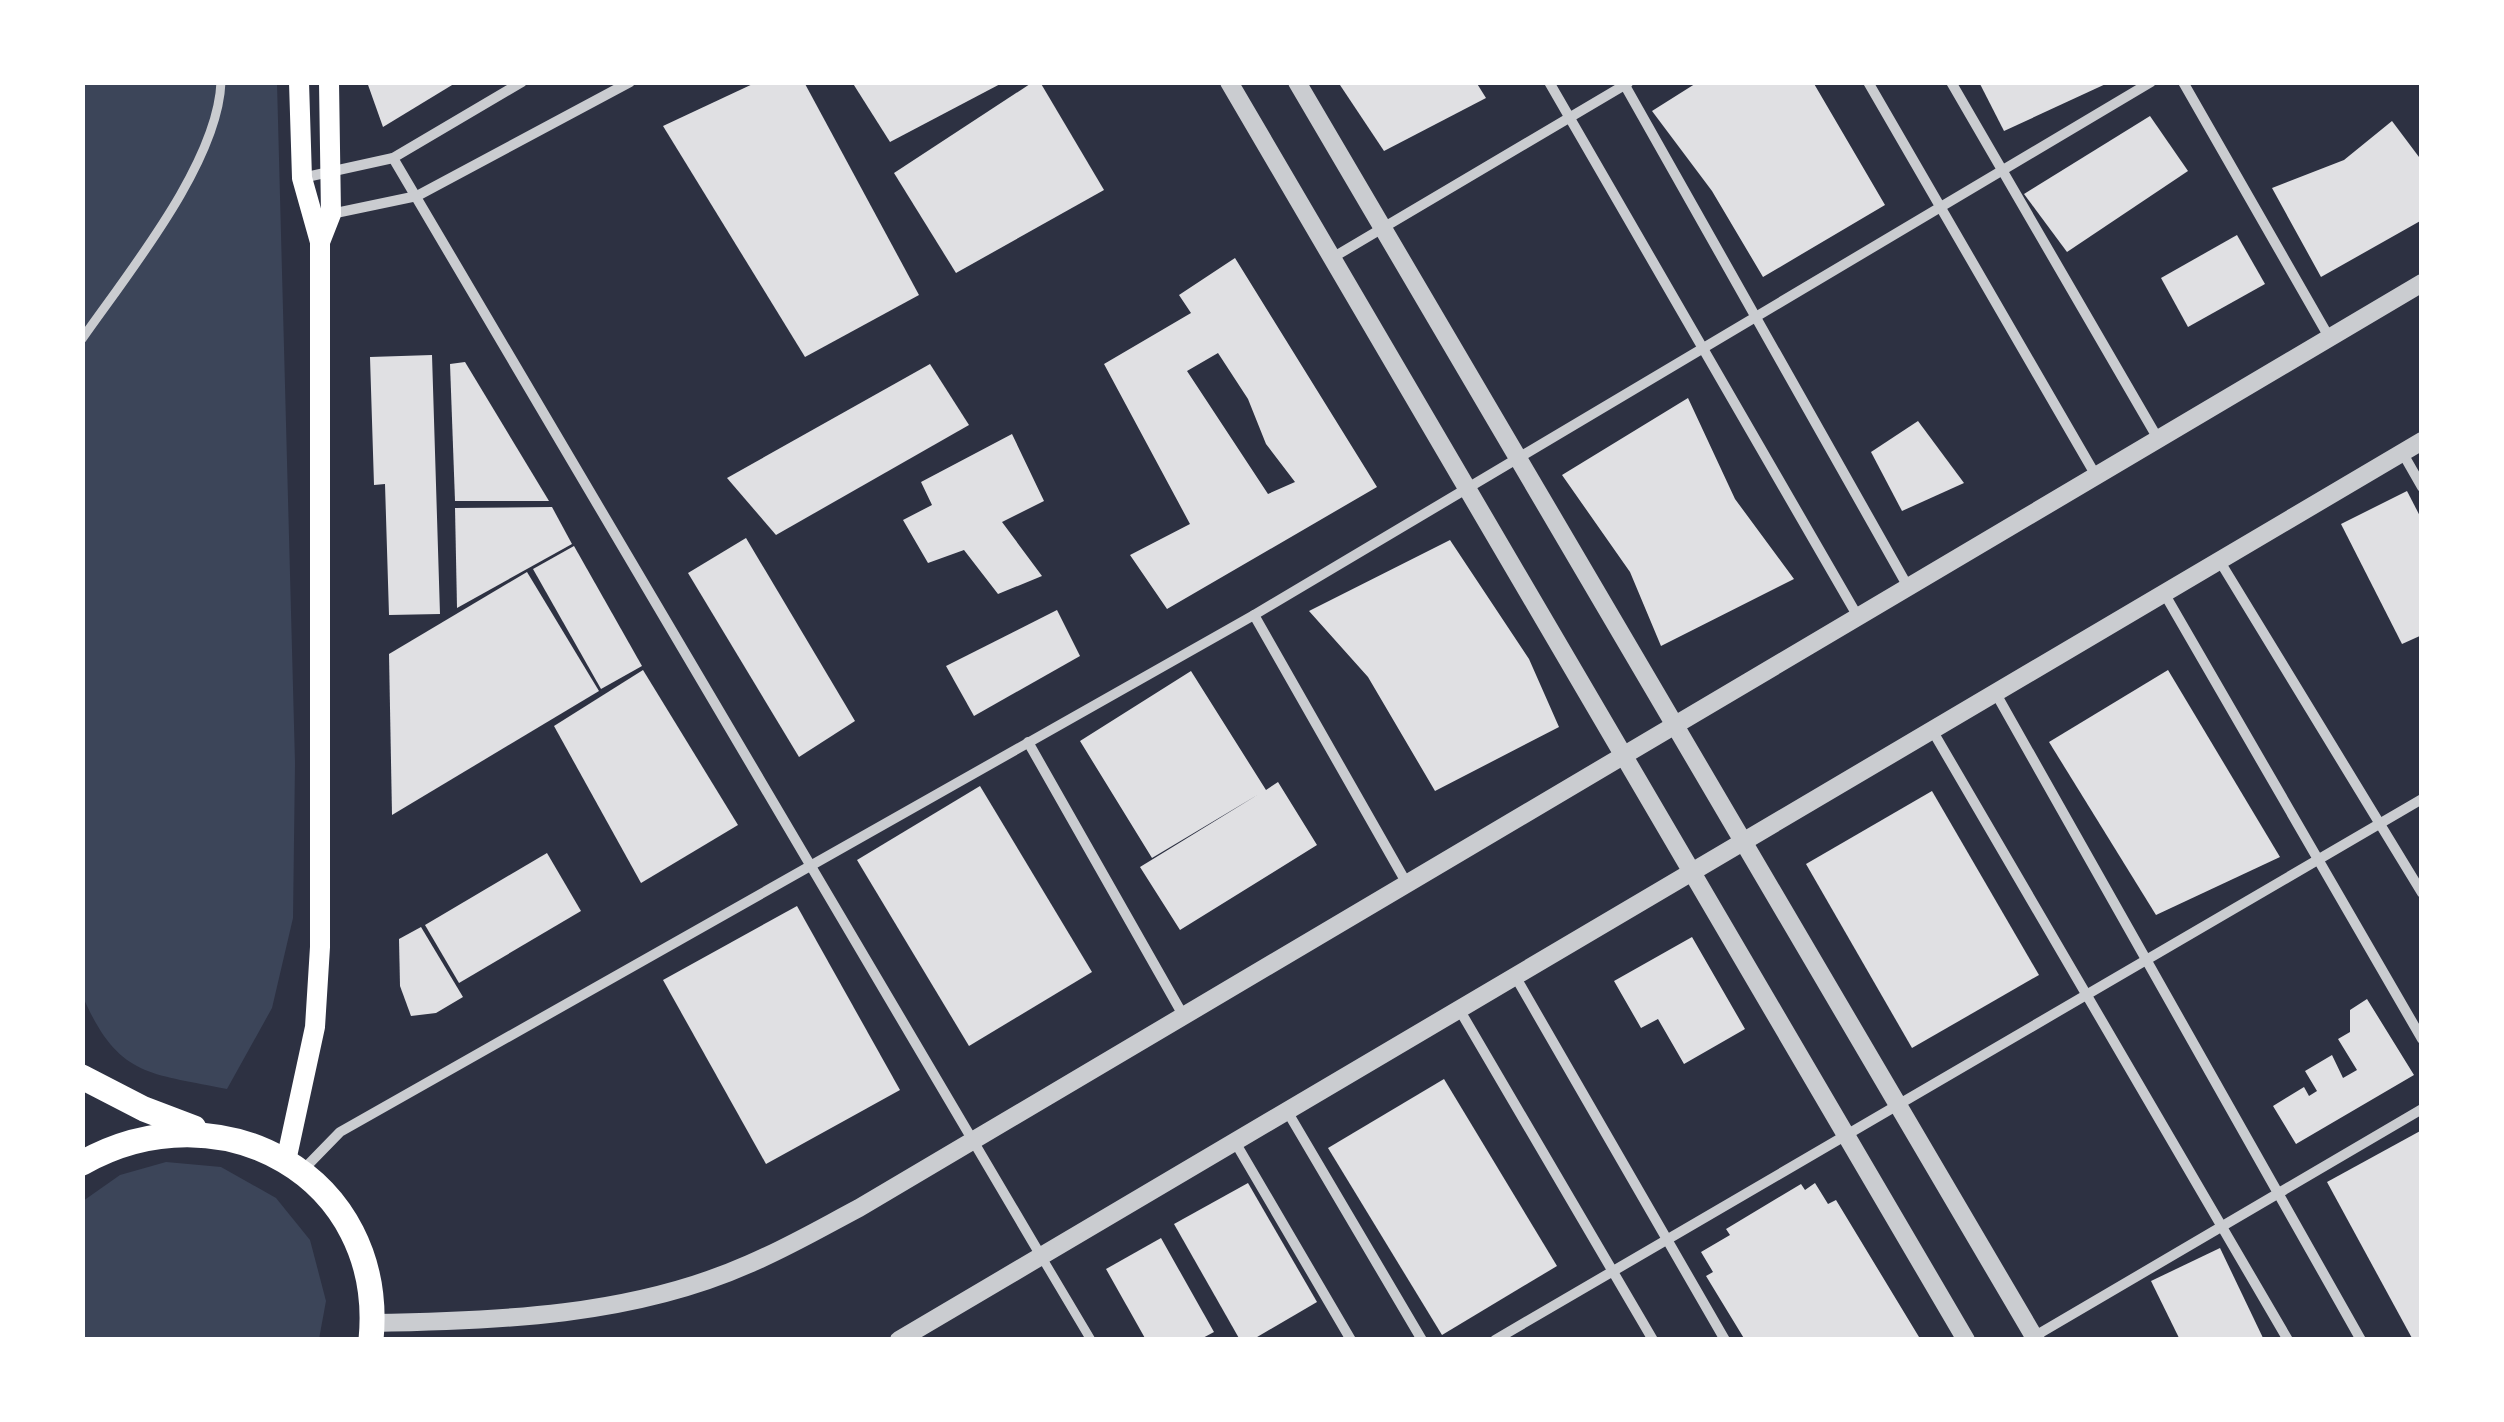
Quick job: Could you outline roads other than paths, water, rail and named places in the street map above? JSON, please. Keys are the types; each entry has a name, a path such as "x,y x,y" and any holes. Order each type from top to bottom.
{"main road":[{"path":"299,82 302,178 320,215"},
{"path":"293,1166 314,1027 320,947 320,215 332,175 329,82"},
{"path":"82,1076 144,1109 248,1143 293,1166 332,1202 354,1239 369,1280 372,1331"},
{"path":"82,1164 138,1138 173,1132 208,1133"}],"street":[{"path":"82,338 166,217 213,125 221,82"},
{"path":"302,178 332,175 392,158 522,82"},
{"path":"320,215 417,196 630,82"},
{"path":"1230,82 1966,1340"},
{"path":"1297,82 2033,1338 2422,1109"},
{"path":"1550,82 1857,615"},
{"path":"1868,82 2095,474"},
{"path":"1951,82 2157,437"},
{"path":"293,1166 340,1132 1254,614 2150,82"},
{"path":"2184,82 2329,337"},
{"path":"1332,258 1625,83 1907,585"},
{"path":"392,158 1091,1340"},
{"path":"372,1331 614,1305 678,1288 764,1257 859,1208 2157,437 2422,284"},
{"path":"899,1340 2422,440"},
{"path":"2402,452 2422,486"},
{"path":"2220,560 2422,893"},
{"path":"2164,592 2422,1039"},
{"path":"1254,614 1406,882"},
{"path":"1996,692 2362,1340"},
{"path":"1932,730 2288,1340"},
{"path":"1028,742 1183,1016"},
{"path":"1495,1340 2422,798"},
{"path":"1516,976 1725,1340"},
{"path":"1458,1009 1653,1340"},
{"path":"1286,1111 1422,1340"},
{"path":"1235,1142 1351,1340"}]}
